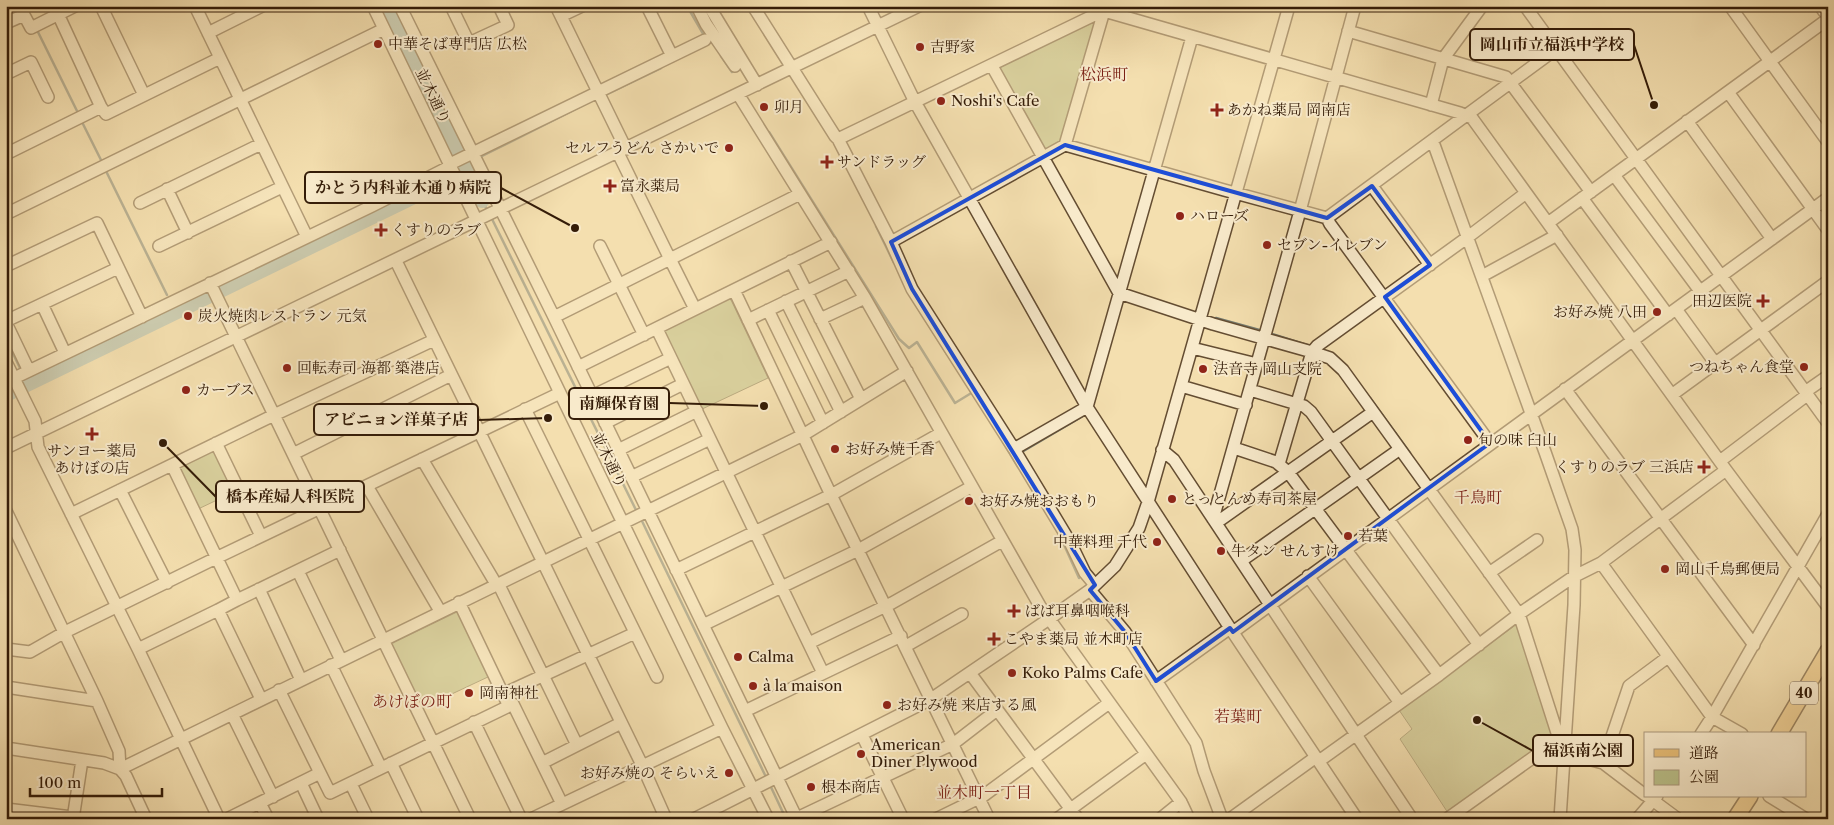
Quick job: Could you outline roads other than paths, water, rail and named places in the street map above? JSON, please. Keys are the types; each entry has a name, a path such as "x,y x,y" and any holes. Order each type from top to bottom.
{"main road":[{"name":"40","path":"1780,732 1828,651"},
{"name":"40","path":"1791,732 1828,670"},
{"path":"1723,819 1738,798"},
{"path":"1735,819 1749,798"}],"street":[{"path":"6,23 24,14 31,28 75,6"},
{"path":"101,6 144,95"},
{"path":"195,6 211,31 220,58 244,98 261,144 307,237"},
{"path":"211,31 262,6"},
{"name":"並木通り","path":"373,6 480,220 560,393 636,515 722,728 768,819"},
{"path":"400,6 498,211 554,317 631,478 636,515 676,570 745,711 772,780 797,818 953,744 997,710"},
{"path":"451,6 469,44 508,25 499,6"},
{"path":"582,6 559,11 670,259 695,309"},
{"path":"647,6 672,56"},
{"path":"697,6 706,24 735,66"},
{"path":"709,6 757,85"},
{"path":"753,6 834,136 838,139 891,242 912,289 1014,449 1070,542 1093,588 1125,632 1196,743 1222,819"},
{"path":"868,6 915,102 1087,407 1357,819"},
{"path":"6,448 396,261 919,6"},
{"path":"694,819 931,699 1093,588 1115,566 1139,528 1148,502 1234,193 1289,6"},
{"path":"1215,521 1264,339 1302,211 1335,77 1355,6"},
{"path":"1431,105 1444,59 1482,6"},
{"path":"1525,6 1828,423"},
{"path":"1730,6 1772,60 1828,142"},
{"path":"1548,223 1828,18 1820,6"},
{"path":"838,139 992,66 1106,8 1192,37 1464,114 1472,118 1673,394 1723,466 1828,607"},
{"path":"891,242 1065,145 1106,8"},
{"path":"58,14 106,114 220,58"},
{"path":"6,214 384,29"},
{"path":"1348,31 1509,80 1587,195 1672,312 1715,363"},
{"path":"1014,449 1087,407 1192,37"},
{"path":"14,383 29,371 142,317 213,290 307,237 452,163 472,157 705,40"},
{"path":"1327,218 1433,142 1464,114 1509,80 1556,49"},
{"path":"6,74 31,62 48,97"},
{"path":"992,66 1119,293 1330,358 1337,364 1374,412 1428,489 1492,571 1519,614 1562,739 1565,754 1560,819"},
{"path":"1728,92 1828,230"},
{"path":"738,94 865,298 1040,606 1181,802 1189,819"},
{"path":"6,154 101,107"},
{"path":"1688,121 1772,239"},
{"path":"1433,142 1572,529 1574,550 1574,605 1562,739 1463,814 1447,819"},
{"path":"140,203 261,144"},
{"path":"1065,145 1327,218 1490,443"},
{"path":"1614,175 1700,291"},
{"path":"1372,186 1430,265"},
{"path":"159,246 282,187"},
{"path":"167,189 188,232"},
{"path":"1279,464 1312,352 1317,346 1526,193"},
{"path":"554,317 800,194"},
{"path":"1156,681 1270,604 1828,198"},
{"path":"6,266 97,223 142,317"},
{"path":"1482,276 1557,235"},
{"path":"578,367 831,242"},
{"path":"600,246 644,335"},
{"path":"396,261 666,819"},
{"path":"791,261 861,399"},
{"path":"29,371 6,322 118,268"},
{"path":"748,320 849,271"},
{"path":"1673,394 1828,280"},
{"path":"213,290 470,819"},
{"path":"734,290 831,495 904,641 989,819"},
{"path":"820,319 865,298"},
{"path":"786,301 841,412"},
{"path":"42,304 65,353"},
{"path":"768,310 823,423"},
{"path":"657,329 823,673"},
{"path":"71,514 274,415 434,340"},
{"path":"1192,348 1257,364"},
{"path":"771,368 791,357"},
{"path":"592,396 671,358"},
{"path":"6,362 14,383 35,421 38,447 116,608 138,649 218,819"},
{"path":"120,769 803,435 907,371"},
{"path":"293,454 452,375"},
{"path":"1230,819 1400,703 1519,614 1573,577 1600,563 1661,519 1828,376"},
{"path":"605,423 684,384"},
{"path":"1180,386 1246,405"},
{"path":"1565,389 1754,645"},
{"path":"1250,390 1304,406 1311,412 1479,644"},
{"path":"6,648 30,652 65,632 261,536 560,393"},
{"path":"525,410 657,677"},
{"path":"618,450 697,411"},
{"path":"1215,521 1374,412"},
{"path":"676,570 831,495 941,433"},
{"path":"631,478 710,439"},
{"path":"216,443 261,536"},
{"path":"1234,448 1276,462 1288,472 1439,675"},
{"path":"1241,561 1400,449"},
{"path":"1162,450 1174,460 1412,819"},
{"path":"422,459 497,584 577,745"},
{"path":"172,465 237,600"},
{"path":"367,486 440,612"},
{"path":"703,625 858,550 971,487"},
{"path":"120,490 167,583"},
{"path":"6,511 97,701 119,751 120,769"},
{"path":"1701,732 1754,645 1828,514"},
{"path":"808,643 886,605 1002,540"},
{"path":"1492,571 1537,540"},
{"path":"138,649 340,550"},
{"path":"1600,563 1712,717 1738,732"},
{"path":"298,570 336,663 386,766 418,819"},
{"path":"1308,576 1400,703"},
{"path":"259,589 301,680"},
{"path":"459,602 509,706"},
{"path":"218,610 261,699"},
{"path":"745,711 823,673 904,641 962,614"},
{"path":"503,694 635,633"},
{"path":"1603,762 1629,686 1668,656"},
{"path":"970,674 1078,819"},
{"path":"6,687 97,701"},
{"path":"279,690 330,793 513,704 562,804"},
{"path":"936,819 979,798 1034,760 1109,703"},
{"path":"232,714 273,796"},
{"path":"474,722 521,819"},
{"path":"542,763 621,723"},
{"path":"531,819 722,728"},
{"path":"862,735 903,819"},
{"path":"6,748 104,763 120,769 126,776 146,819"},
{"path":"1057,819 1146,754"},
{"path":"1565,754 1603,762 1644,792"},
{"path":"9,813 72,818 82,760"},
{"path":"227,819 320,773"},
{"path":"300,783 318,819"},
{"path":"351,784 368,819"},
{"path":"1638,819 1650,798"},
{"path":"1652,798 1678,819"},
{"path":"1772,798 1806,819"},
{"path":"1160,819 1181,802"},
{"path":"260,803 268,819"}],"waterway":[{"path":"388,6 482,200"},
{"path":"687,6 705,37"},
{"path":"37,30 79,115"},
{"path":"721,56 732,72"},
{"path":"603,96 661,68"},
{"path":"480,157 598,98"},
{"path":"81,120 103,164"},
{"path":"769,132 899,339 909,348 917,342 955,403 973,392"},
{"path":"465,164 473,161"},
{"path":"105,169 167,295"},
{"path":"6,394 451,178"},
{"path":"482,200 488,212"},
{"path":"491,217 637,512"},
{"path":"876,226 894,263"},
{"path":"313,239 316,244"},
{"path":"913,300 947,354"},
{"path":"1216,318 1263,331"},
{"path":"1269,333 1310,346"},
{"path":"6,339 20,368"},
{"path":"1370,398 1410,453"},
{"path":"1020,453 1083,416"},
{"path":"1003,442 1018,467"},
{"path":"641,519 766,777"},
{"path":"1061,538 1079,578"},
{"path":"770,785 786,819"}],"place":[{"name":"中華そば専門店 広松","path":"378,44"},
{"name":"吉野家","path":"920,47"},
{"name":"Noshi's Cafe","path":"941,101"},
{"name":"岡山市立福浜中学校","path":"1654,105"},
{"name":"卯月","path":"764,107"},
{"name":"あかね薬局 岡南店","path":"1217,110"},
{"name":"セルフうどん さかいで","path":"729,148"},
{"name":"サンドラッグ","path":"827,162"},
{"name":"富永薬局","path":"610,186"},
{"name":"ハローズ","path":"1180,216"},
{"name":"かとう内科並木通り病院","path":"575,228"},
{"name":"くすりのラブ","path":"381,230"},
{"name":"セブン-イレブン","path":"1267,245"},
{"name":"田辺医院","path":"1763,301"},
{"name":"お好み焼 八田","path":"1657,312"},
{"name":"炭火焼肉レストラン 元気","path":"188,316"},
{"name":"つねちゃん食堂","path":"1804,367"},
{"name":"回転寿司 海都 築港店","path":"287,368"},
{"name":"法音寺 岡山支院","path":"1203,369"},
{"name":"カーブス","path":"186,390"},
{"name":"南輝保育園","path":"764,406"},
{"name":"アビニョン洋菓子店","path":"548,418"},
{"name":"サンヨー薬局 あけぼの店","path":"92,434"},
{"name":"旬の味 臼山","path":"1468,440"},
{"name":"橋本産婦人科医院","path":"163,443"},
{"name":"お好み焼千香","path":"835,449"},
{"name":"くすりのラブ 三浜店","path":"1704,467"},
{"name":"とっとんめ寿司茶屋","path":"1172,499"},
{"name":"お好み焼おおもり","path":"969,501"},
{"name":"若葉","path":"1348,536"},
{"name":"中華料理 千代","path":"1157,542"},
{"name":"牛タン せんすけ","path":"1221,551"},
{"name":"岡山千鳥郵便局","path":"1665,569"},
{"name":"ばば耳鼻咽喉科","path":"1014,611"},
{"name":"こやま薬局 並木町店","path":"994,639"},
{"name":"Calma","path":"738,657"},
{"name":"Koko Palms Cafe","path":"1012,673"},
{"name":"à la maison","path":"753,686"},
{"name":"岡南神社","path":"469,693"},
{"name":"お好み焼 来店する風","path":"887,705"},
{"name":"福浜南公園","path":"1477,720"},
{"name":"American Diner Plywood","path":"861,754"},
{"name":"お好み焼の そらいえ","path":"729,773"},
{"name":"根本商店","path":"811,787"}],"district":[{"name":"松浜町","path":"1104,74"},
{"name":"千鳥町","path":"1478,497"},
{"name":"あけぼの町","path":"412,701"},
{"name":"若葉町","path":"1238,716"},
{"name":"並木町一丁目","path":"984,792"}]}
